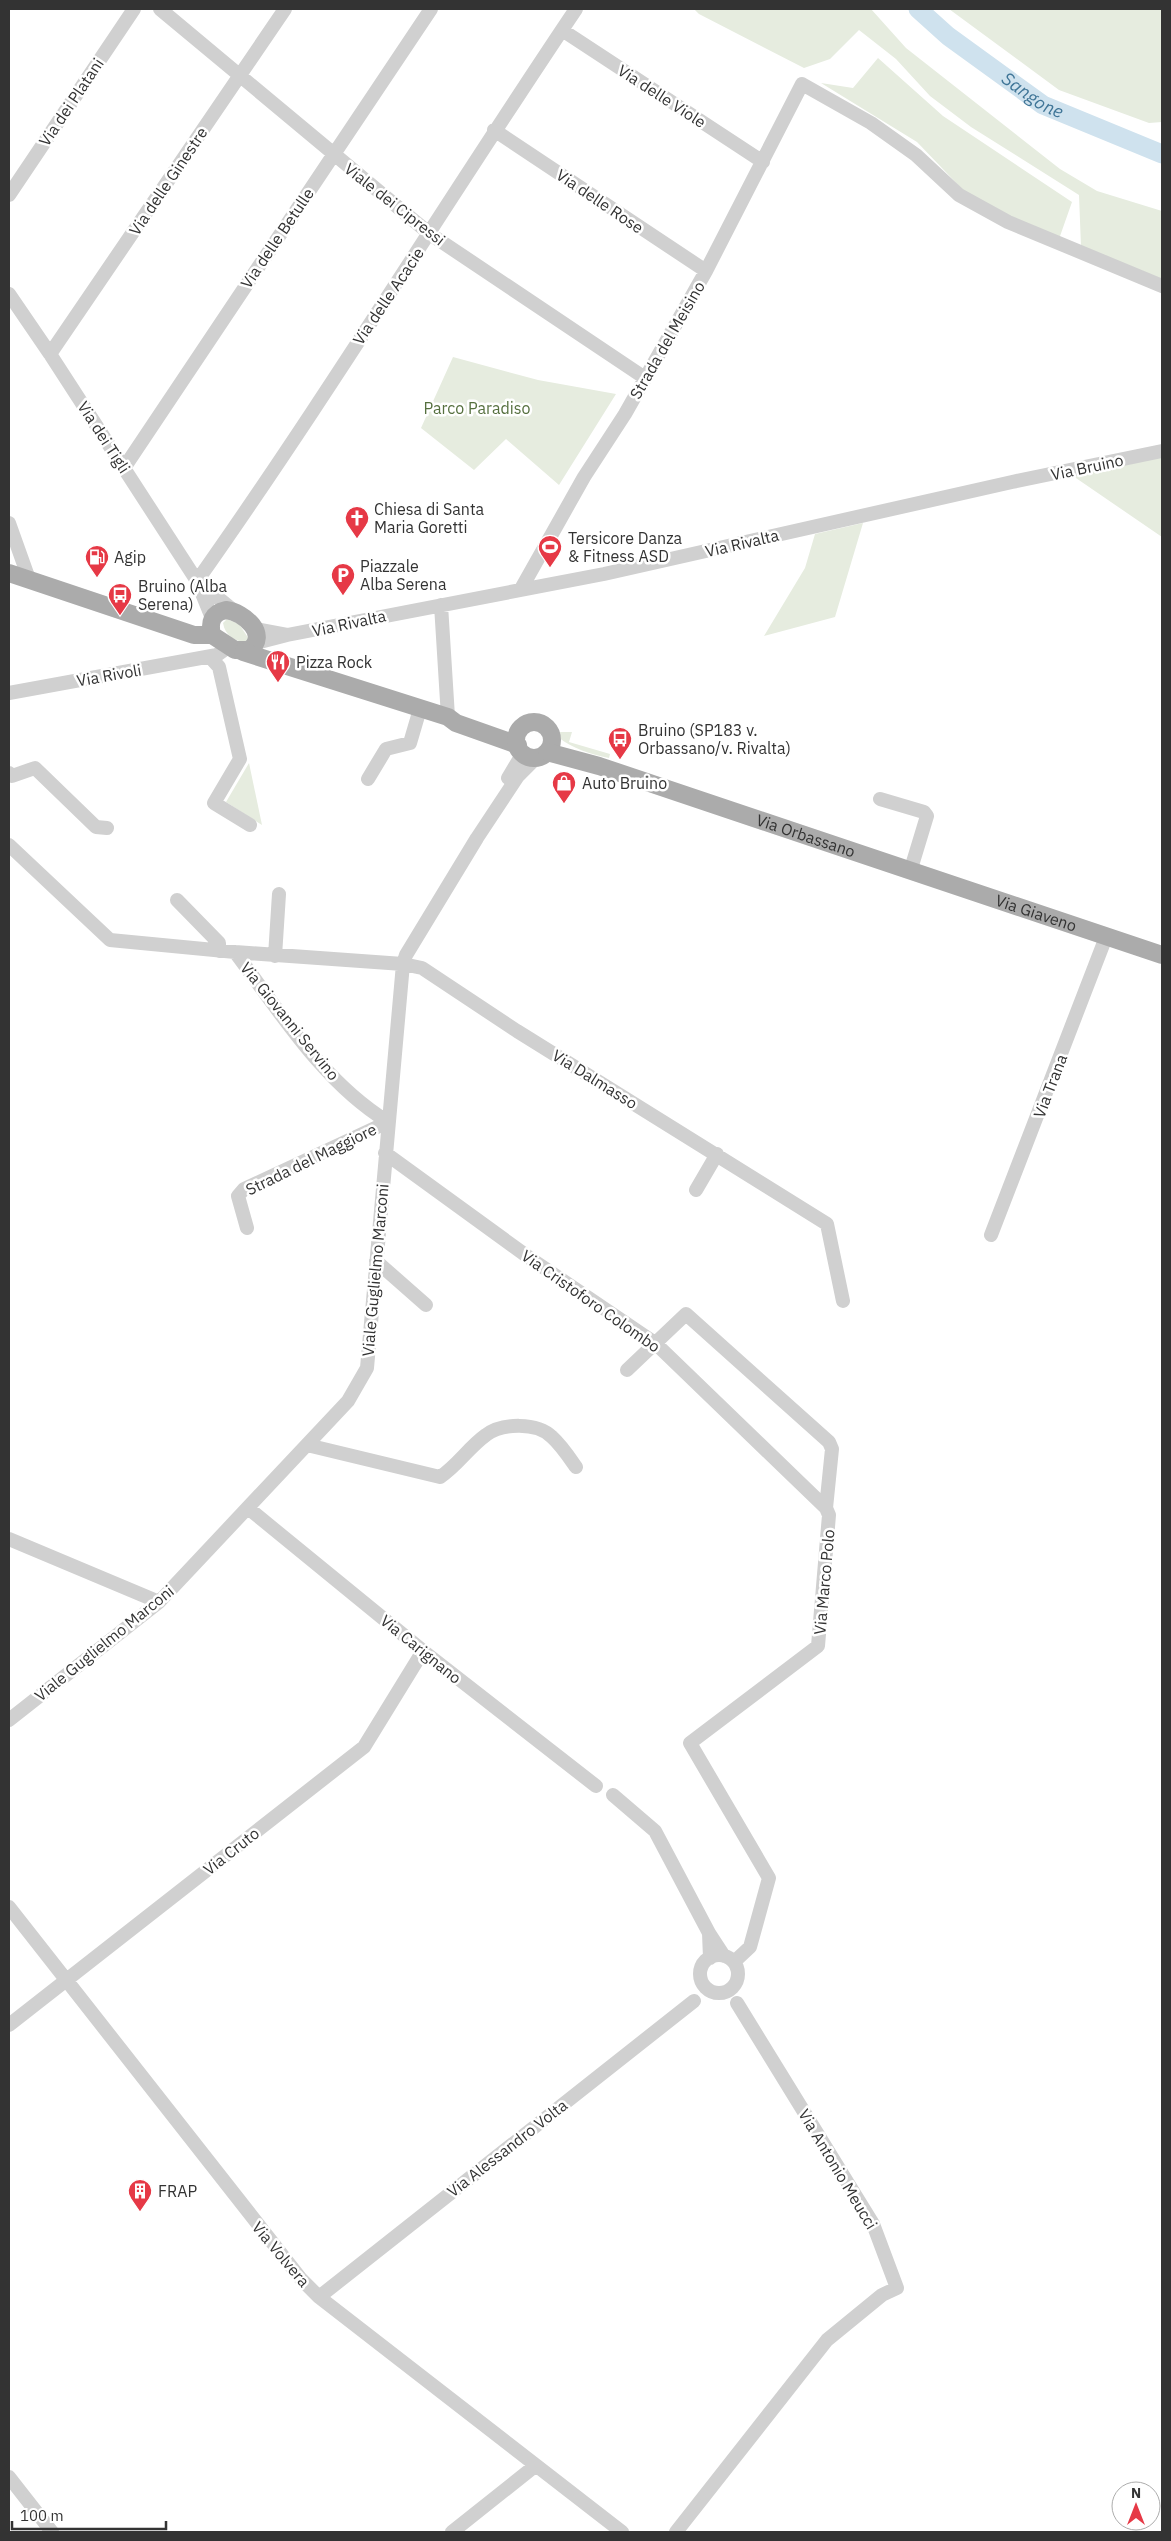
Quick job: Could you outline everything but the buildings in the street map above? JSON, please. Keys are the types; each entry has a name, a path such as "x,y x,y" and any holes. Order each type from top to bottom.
{"main road":[{"path":"9,573 179,628 212,626 221,611 234,611"},
{"name":"Via Orbassano","path":"234,611 248,620 245,643"},
{"name":"Via Orbassano","path":"212,626 245,643 278,665 300,669 448,718 457,717 508,730 533,746 599,766 910,872"},
{"name":"Via Giaveno","path":"910,872 1162,955"}],"street":[{"name":"Via dei Platani","path":"9,195 134,9"},
{"name":"Viale dei Cipressi","path":"160,9 332,155 430,234 645,378"},
{"name":"Via delle Ginestre","path":"50,354 285,9"},
{"name":"Via delle Betulle","path":"124,468 431,9"},
{"name":"Via delle Acacie","path":"197,581 430,234 494,130 576,9"},
{"name":"Via delle Viole","path":"562,30 763,162"},
{"name":"Strada del Meisino","path":"521,589 550,535 645,378 706,271 802,84 871,123 916,155 959,195 1008,222 1162,286"},
{"name":"Via delle Rose","path":"494,130 706,271"},
{"name":"Via dei Tigli","path":"9,294 197,581 212,626"},
{"name":"Via Bruino","path":"1012,482 1162,452"},
{"name":"Via Rivalta","path":"245,643 623,570 1012,482"},
{"path":"9,523 29,579"},
{"name":"Via dei Tigli","path":"197,581 234,611"},
{"path":"442,605 448,718"},
{"path":"212,626 210,657 219,667 240,760 214,803 250,825"},
{"name":"Via Rivoli","path":"9,694 210,657 245,643"},
{"path":"368,779 386,749 410,743 420,709"},
{"name":"Viale Guglielmo Marconi","path":"9,1720 159,1602 348,1401 367,1368 403,964 406,955 533,746"},
{"path":"9,773 12,776 35,768 96,827 107,828"},
{"path":"880,800 924,812 926,816 910,872"},
{"name":"Via Giovanni Servino","path":"9,845 110,940 235,952 320,1063 363,1107 388,1122"},
{"path":"275,956 279,894"},
{"path":"177,900 219,943 219,951"},
{"name":"Via Trana","path":"991,1234 1106,937"},
{"name":"Via Dalmasso","path":"235,952 403,964 422,968 517,1031 827,1224 843,1301"},
{"name":"Strada del Maggiore","path":"247,1228 238,1196 244,1188 388,1122"},
{"name":"Via Cristoforo Colombo","path":"385,1153 531,1259 655,1343 826,1508"},
{"path":"696,1190 717,1154"},
{"path":"376,1261 426,1305"},
{"name":"Via Marco Polo","path":"627,1370 686,1314 829,1442 832,1448 826,1508 829,1515 818,1646 690,1743 769,1878 750,1947 723,1959"},
{"path":"307,1445 440,1477 485,1435 499,1428 519,1426 538,1429 551,1435 576,1467"},
{"name":"Via Carignano","path":"248,1508 423,1651 596,1786"},
{"path":"9,1539 159,1602"},
{"name":"Via Cruto","path":"9,2026 364,1748 423,1651"},
{"path":"613,1795 655,1831 723,1959 738,1972 723,1990 704,1985 701,1979"},
{"name":"Via Volvera","path":"9,1907 301,2279 320,2297 622,2532"},
{"path":"694,2001 701,1979 702,1967 723,1959"},
{"name":"Via Alessandro Volta","path":"320,2297 694,2001 723,1990"},
{"name":"Via Antonio Meucci","path":"676,2532 826,2340 882,2295 897,2288 873,2224 737,2003 723,1990"},
{"path":"452,2532 535,2466"},
{"path":"9,2477 52,2532"}],"green space":[{"path":"694,9 871,9 906,48 1060,169 1097,191 1162,211 1162,279 1081,247 1079,195 971,127 930,96 896,59 859,30 830,59 804,68 699,14"},
{"path":"949,9 1162,9 1162,122 1149,123 1059,90"},
{"path":"878,58 943,116 1072,202 1059,239 1002,214 964,191 917,142 821,83 853,88"},
{"name":"Parco Paradiso","path":"453,357 538,380 616,394 559,485 506,439 474,470 421,428"},
{"path":"1162,456 1162,537 1073,476"},
{"path":"863,523 835,617 764,636 805,568 815,534"},
{"path":"227,619 239,624 249,639 247,643 238,641 228,635 223,623"},
{"path":"559,732 572,732 569,742 610,754 609,758 588,753 570,745 558,737"},
{"path":"249,763 262,825 226,802"}],"waterway":[{"name":"Sangone","path":"918,9 948,36 1043,105 1162,154"}],"place":[{"name":"Chiesa di Santa Maria Goretti","path":"357,539"},
{"name":"Tersicore Danza & Fitness ASD","path":"550,568"},
{"name":"Agip","path":"97,578"},
{"name":"Piazzale Alba Serena","path":"343,596"},
{"name":"Bruino (Alba Serena)","path":"120,616"},
{"name":"Pizza Rock","path":"278,683"},
{"name":"Bruino (SP183 v. Orbassano/v. Rivalta)","path":"620,760"},
{"name":"Auto Bruino","path":"564,804"},
{"name":"FRAP","path":"140,2212"}]}
